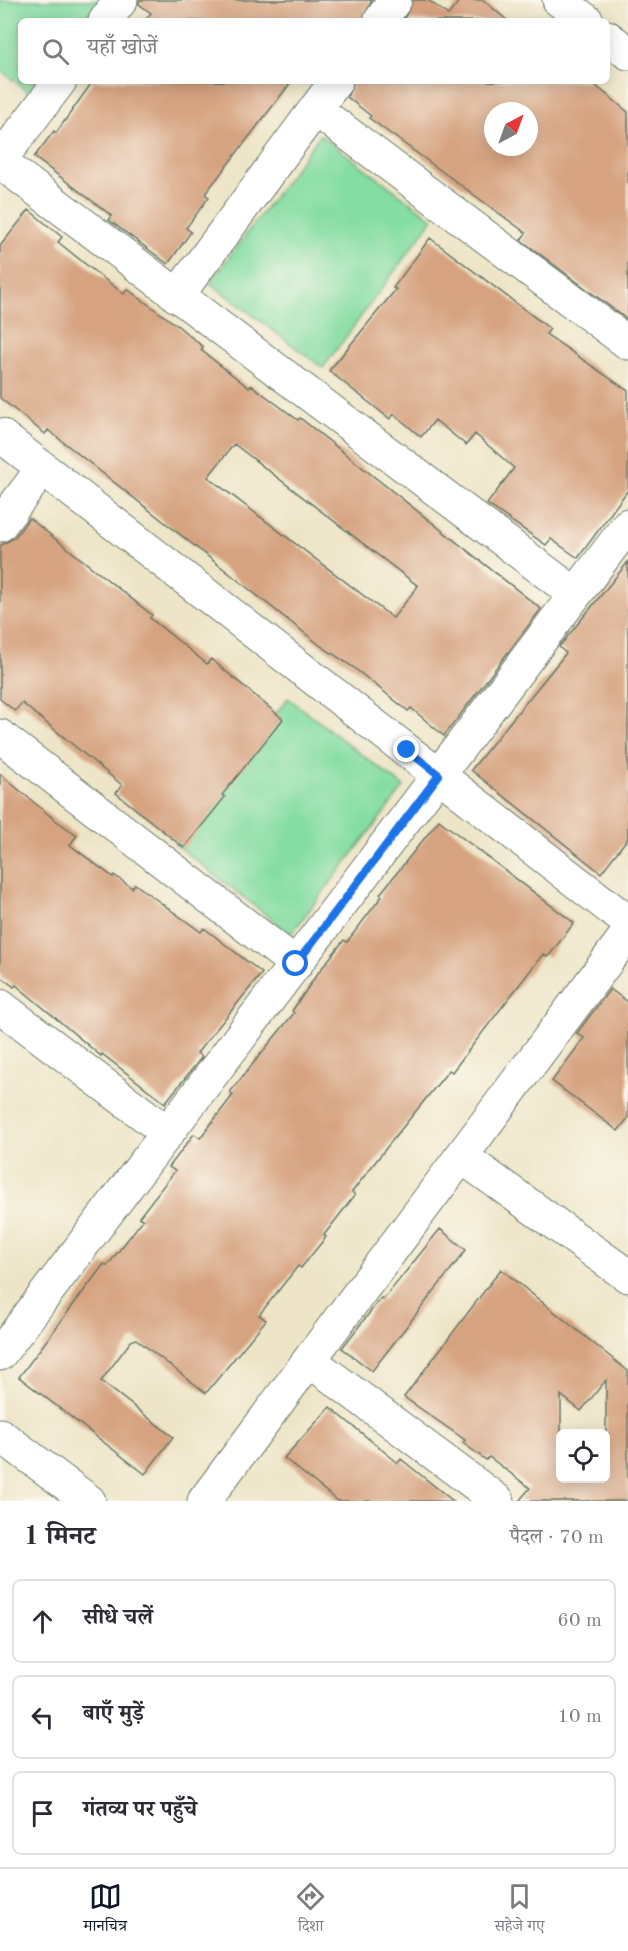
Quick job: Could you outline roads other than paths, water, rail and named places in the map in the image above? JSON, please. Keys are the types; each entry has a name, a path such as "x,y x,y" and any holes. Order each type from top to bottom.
{"street":[{"path":"107,18 121,0"},
{"path":"382,18 395,0"},
{"path":"559,0 582,18"},
{"path":"610,39 628,53"},
{"path":"58,84 0,161 575,594"},
{"path":"177,296 334,84"},
{"path":"315,109 628,343"},
{"path":"0,435 628,922"},
{"path":"0,525 43,468"},
{"path":"0,1354 628,525"},
{"path":"0,736 296,964"},
{"path":"204,1501 628,933"},
{"path":"0,1006 168,1133"},
{"path":"462,1157 628,1276"},
{"path":"309,1360 487,1498"},
{"path":"0,1435 89,1501"}]}
